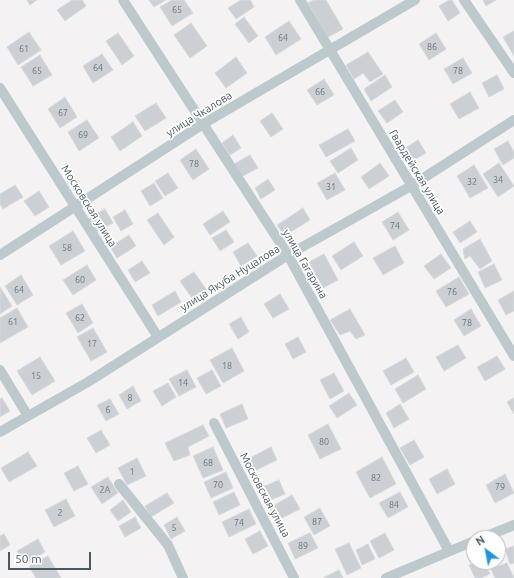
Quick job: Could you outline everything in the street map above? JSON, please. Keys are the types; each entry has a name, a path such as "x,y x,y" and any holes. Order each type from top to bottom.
{"street":[{"name":"улица Гагарина","path":"123,0 288,255 449,552"},
{"name":"Гвардейская улица","path":"300,0 514,356"},
{"name":"улица Чкалова","path":"0,255 203,124 415,0"},
{"path":"464,0 514,73"},
{"name":"Московская улица","path":"0,88 158,337"},
{"name":"улица Якуба Нуцалова","path":"0,432 88,382 288,255 411,186 514,120"},
{"path":"0,370 28,416"},
{"name":"Московская улица","path":"214,423 294,578"},
{"path":"120,484 168,545 182,578"},
{"path":"502,530 514,525"},
{"path":"386,578 466,545"}],"building":[{"path":"27,0 37,0 30,5"},
{"path":"72,0 82,0 86,6 65,21 57,10"},
{"path":"149,0 166,0 154,7"},
{"path":"172,0 184,0 193,13 172,26 160,7"},
{"path":"241,0 250,0 254,7 236,19 228,8"},
{"path":"314,0 326,0 343,29 328,37 308,3"},
{"path":"449,0 452,0 460,13 448,21 439,6"},
{"path":"483,0 496,0 486,6"},
{"path":"244,17 258,36 249,43 235,24"},
{"path":"289,21 301,39 276,55 265,37"},
{"path":"191,23 207,46 190,58 174,35"},
{"path":"514,31 514,56 503,37"},
{"path":"29,32 41,50 18,65 7,47"},
{"path":"118,33 134,56 122,65 106,41"},
{"path":"436,33 446,49 429,60 419,44"},
{"path":"368,52 383,74 370,82 363,73 354,79 346,65"},
{"path":"102,54 113,70 93,83 83,66"},
{"path":"40,55 52,75 33,86 21,67"},
{"path":"236,57 247,73 226,88 215,73"},
{"path":"463,58 472,73 453,84 444,69"},
{"path":"385,75 392,87 371,101 364,89"},
{"path":"497,75 504,89 489,97 482,83"},
{"path":"324,79 334,95 317,105 307,90"},
{"path":"470,92 479,108 459,119 450,104"},
{"path":"65,97 77,117 60,128 48,109"},
{"path":"395,100 403,112 387,123 378,111"},
{"path":"156,103 166,118 145,131 135,116"},
{"path":"272,113 283,129 271,137 260,121"},
{"path":"87,120 99,138 79,151 68,132"},
{"path":"133,122 142,136 120,151 111,137"},
{"path":"348,129 355,141 326,157 319,145"},
{"path":"233,135 241,148 230,155 222,143"},
{"path":"418,140 426,153 412,161 404,149"},
{"path":"508,141 514,152 514,158 503,165 494,149"},
{"path":"351,148 358,160 338,173 330,161"},
{"path":"196,149 209,169 193,180 180,160"},
{"path":"250,155 258,168 241,177 234,164"},
{"path":"380,163 389,176 369,189 361,177"},
{"path":"499,163 514,186 498,197 483,174"},
{"path":"474,165 488,188 470,198 457,176"},
{"path":"168,173 178,188 165,196 155,181"},
{"path":"335,173 345,190 327,200 317,183"},
{"path":"268,179 275,190 261,199 255,188"},
{"path":"154,183 163,198 150,206 141,191"},
{"path":"15,185 23,197 3,209 0,204 0,194"},
{"path":"39,191 49,207 35,216 24,201"},
{"path":"303,208 310,220 284,236 277,225"},
{"path":"105,209 113,223 97,232 89,218"},
{"path":"125,210 133,224 121,231 113,217"},
{"path":"223,211 230,222 210,235 203,224"},
{"path":"398,212 409,230 393,240 382,222"},
{"path":"158,213 174,237 164,245 147,220"},
{"path":"470,221 477,232 460,243 453,232"},
{"path":"226,230 234,242 220,251 212,238"},
{"path":"73,231 85,251 61,265 49,246"},
{"path":"129,235 136,246 117,258 110,247"},
{"path":"480,239 492,261 480,269 470,256 465,259 463,249"},
{"path":"354,242 363,256 341,270 332,256"},
{"path":"248,243 257,256 241,266 233,252"},
{"path":"395,246 404,263 383,275 373,258"},
{"path":"324,254 338,280 323,288 309,262"},
{"path":"441,254 451,268 434,279 424,266"},
{"path":"142,261 150,273 135,282 128,270"},
{"path":"494,264 502,280 485,288 478,272"},
{"path":"87,265 96,280 73,295 63,280"},
{"path":"194,272 208,292 194,301 180,281"},
{"path":"21,275 33,295 17,305 5,286"},
{"path":"459,277 469,294 446,307 436,291"},
{"path":"0,287 12,306 0,314"},
{"path":"175,291 181,302 158,316 152,305"},
{"path":"514,291 514,311 506,315 498,300"},
{"path":"280,294 289,309 273,318 264,304"},
{"path":"82,304 93,323 78,333 66,313"},
{"path":"17,308 28,327 0,343 0,318"},
{"path":"350,309 365,335 356,339 350,331 340,335 330,320"},
{"path":"471,309 481,326 464,336 454,320"},
{"path":"241,317 249,332 238,339 229,324"},
{"path":"93,328 107,352 91,361 77,337"},
{"path":"298,337 306,352 293,359 285,344"},
{"path":"458,345 466,358 444,371 436,357"},
{"path":"232,348 244,371 223,383 210,360"},
{"path":"497,356 505,369 485,381 477,367"},
{"path":"40,357 55,381 32,395 17,371"},
{"path":"406,358 414,372 391,385 383,371"},
{"path":"187,370 196,387 179,396 169,379"},
{"path":"212,370 221,386 206,394 197,378"},
{"path":"334,373 344,391 330,399 320,380"},
{"path":"418,375 426,389 403,403 395,389"},
{"path":"168,383 176,397 162,406 153,391"},
{"path":"133,386 141,401 127,409 119,395"},
{"path":"349,393 357,405 337,418 329,406"},
{"path":"2,398 10,411 0,417 0,399"},
{"path":"514,398 514,414 507,402"},
{"path":"110,399 119,414 106,421 97,405"},
{"path":"242,404 248,419 226,428 220,414"},
{"path":"400,404 409,419 394,428 386,413"},
{"path":"328,424 341,449 320,459 308,435"},
{"path":"203,425 209,436 188,447 190,455 174,461 165,443"},
{"path":"101,430 110,445 96,453 87,438"},
{"path":"414,440 424,457 410,465 400,448"},
{"path":"213,447 223,470 203,478 193,456"},
{"path":"271,447 277,460 250,473 244,461"},
{"path":"28,452 37,466 9,482 1,468"},
{"path":"382,457 396,484 370,498 356,472"},
{"path":"137,458 146,476 127,485 118,468"},
{"path":"78,466 88,484 74,491 64,473"},
{"path":"447,469 455,484 437,494 429,479"},
{"path":"226,472 233,488 211,498 204,482"},
{"path":"505,474 514,493 495,503 486,485"},
{"path":"108,477 118,493 102,504 91,487"},
{"path":"279,480 285,494 266,502 260,488"},
{"path":"234,492 240,505 219,515 213,502"},
{"path":"400,492 408,507 388,518 379,503"},
{"path":"167,493 174,503 151,517 145,506"},
{"path":"292,495 300,509 276,521 269,508"},
{"path":"66,499 75,516 54,527 45,510"},
{"path":"123,500 131,512 118,521 110,510"},
{"path":"320,508 330,526 314,535 304,517"},
{"path":"249,509 256,524 229,537 222,522"},
{"path":"135,517 141,528 125,537 119,526"},
{"path":"177,517 185,531 171,539 164,525"},
{"path":"260,531 268,546 253,554 245,539"},
{"path":"310,533 318,548 295,559 288,543"},
{"path":"385,533 394,550 379,558 370,541"},
{"path":"4,534 10,545 0,551 0,536"},
{"path":"38,539 45,552 25,564 17,551"},
{"path":"349,543 361,568 347,575 335,549"},
{"path":"368,544 375,559 362,565 356,550"},
{"path":"514,546 514,563 510,564 506,549"},
{"path":"48,556 61,578 36,578 29,566"},
{"path":"506,563 514,578 495,578 491,570 506,570"},
{"path":"339,570 343,578 323,578"},
{"path":"471,570 488,570 490,574 481,578 475,578"}]}
